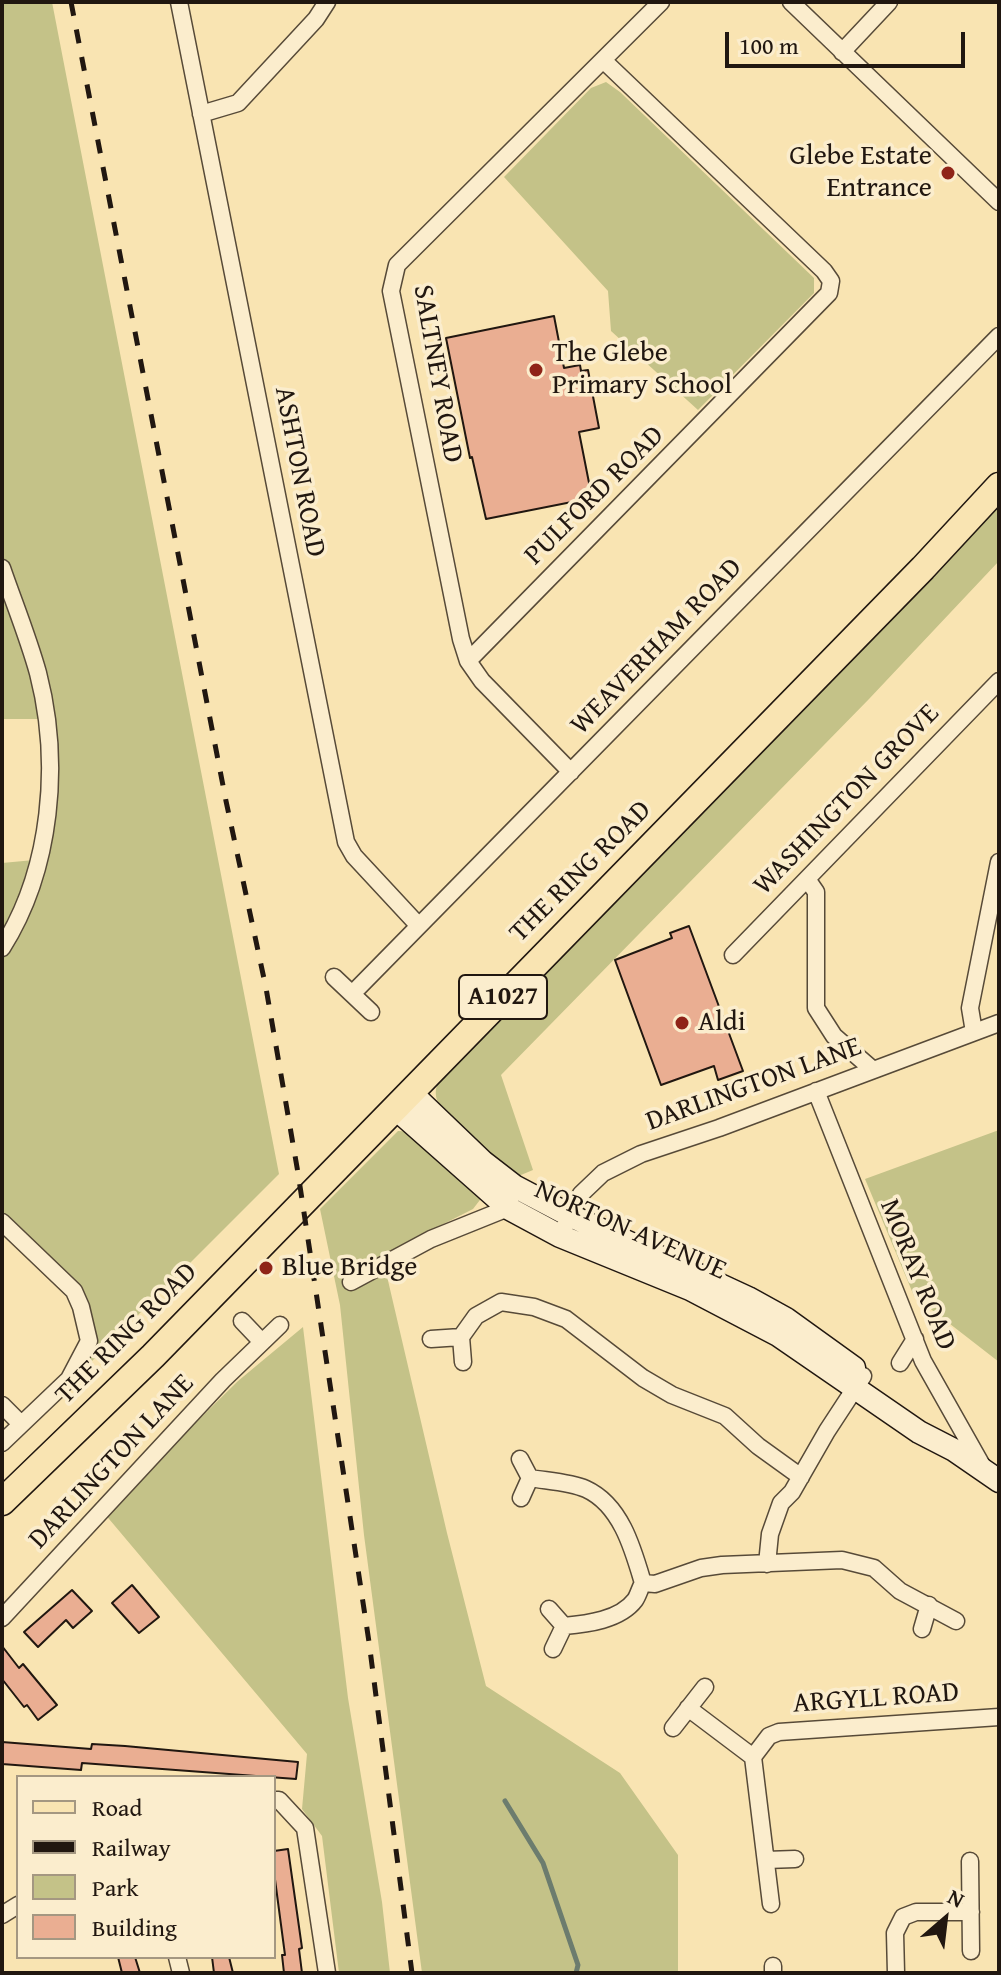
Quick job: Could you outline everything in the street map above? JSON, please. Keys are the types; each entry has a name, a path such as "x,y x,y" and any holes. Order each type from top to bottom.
{"main road":[{"name":"THE RING ROAD","path":"2,1502 153,1356 913,579 999,486"}],"street":[{"name":"ASHTON ROAD","path":"179,2 346,842 354,856 419,926"},
{"path":"201,114 238,103 316,19 327,2"},
{"name":"SALTNEY ROAD","path":"571,772 482,681 468,661 391,291 397,265 661,2"},
{"path":"791,2 999,202"},
{"path":"842,52 889,2"},
{"name":"PULFORD ROAD","path":"468,661 829,293 831,281 824,271 603,60"},
{"name":"WEAVERHAM ROAD","path":"352,994 999,336"},
{"path":"2,568 38,675 46,721 49,770 45,827 35,871 25,901 2,948"},
{"name":"WASHINGTON GROVE","path":"733,955 999,681"},
{"path":"974,1032 970,1008 999,862"},
{"path":"807,879 816,892 816,1008 834,1036 872,1069"},
{"path":"334,977 371,1012"},
{"name":"DARLINGTON LANE","path":"560,1236 581,1194 603,1173 641,1154 999,1023"},
{"name":"MORAY ROAD","path":"816,1091 923,1361 992,1476"},
{"name":"NORTON AVENUE","path":"403,1101 514,1186 786,1319 919,1432 954,1450 992,1476"},
{"name":"NORTON AVENUE","path":"403,1101 508,1208 560,1236 690,1289 859,1381"},
{"path":"351,1282 431,1239 508,1208 514,1186"},
{"path":"2,1222 74,1291 89,1341 69,1379 2,1443"},
{"path":"463,1362 461,1337 476,1316 501,1302 534,1307 566,1319 643,1378 672,1395 725,1416 758,1446 801,1477"},
{"path":"242,1321 261,1341"},
{"name":"DARLINGTON LANE","path":"2,1618 261,1341 280,1325"},
{"path":"431,1339 461,1337"},
{"path":"900,1363 915,1339"},
{"path":"767,1564 774,1519 781,1503 801,1477 859,1381"},
{"path":"2,1405 21,1424"},
{"path":"520,1459 530,1478"},
{"path":"521,1498 530,1478"},
{"path":"530,1478 584,1488 605,1501 622,1526 643,1583 635,1600 620,1613 587,1624 564,1626"},
{"path":"643,1583 655,1584 701,1568 842,1560 874,1568 900,1591 956,1621"},
{"path":"922,1629 929,1605"},
{"path":"549,1609 564,1626"},
{"path":"553,1649 564,1626"},
{"path":"673,1728 705,1687"},
{"path":"688,1708 753,1757 771,1904"},
{"name":"ARGYLL ROAD","path":"753,1757 769,1736 779,1732 999,1717"},
{"path":"276,1800 305,1828 327,1973"},
{"path":"766,1860 795,1859"},
{"path":"970,1861 971,1951"},
{"path":"896,1973 895,1933 903,1917 916,1912 971,1912"}],"green space":[{"path":"2,2 52,2 279,1174 90,1363 80,1305 2,1228 2,863 45,859 40,719 2,719"},
{"path":"606,82 814,278 814,293 698,410 611,331 608,291 504,177 591,88"},
{"path":"999,501 999,561 869,699 501,1075 533,1170 516,1177 472,1142 442,1110 436,1094 441,1076"},
{"path":"999,1130 999,1362 914,1296 865,1179"},
{"path":"398,1131 415,1132 483,1196 473,1209 376,1258 386,1272 486,1686 620,1773 678,1855 678,1973 422,1973 364,1535 340,1305 320,1209"},
{"path":"303,1327 348,1698 382,1902 390,1973 339,1973 322,1836 302,1809 307,1754 104,1513 238,1381"}],"building":[{"path":"554,316 564,368 580,365 581,371 588,370 599,428 579,432 592,498 486,519 470,458 446,338"},
{"name":"Aldi","path":"689,926 743,1071 718,1080 714,1066 661,1085 615,960 672,938 670,933"},
{"path":"132,1585 159,1617 139,1633 112,1603"},
{"path":"72,1590 92,1611 73,1628 66,1620 38,1647 24,1632"},
{"path":"2,1646 19,1668 23,1664 57,1705 38,1720 2,1679"},
{"path":"2,1742 91,1749 92,1744 125,1746 298,1762 296,1779 276,1778 276,1775 82,1763 81,1770 2,1764"},
{"path":"288,1849 302,1948 299,1949 302,1973 284,1973 276,1851"},
{"path":"118,1959 136,1959 140,1973 122,1973"},
{"path":"212,1959 230,1959 233,1973 214,1973"}],"waterway":[{"path":"505,1801 543,1863 578,1965 576,1973"}],"railway":[{"path":"71,2 226,801 266,988 298,1173 369,1642 412,1973"}],"place":[{"name":"Glebe Estate Entrance","path":"948,173"},
{"name":"The Glebe Primary School","path":"536,370"},
{"name":"Aldi","path":"682,1023"},
{"name":"Blue Bridge","path":"266,1268"}]}
